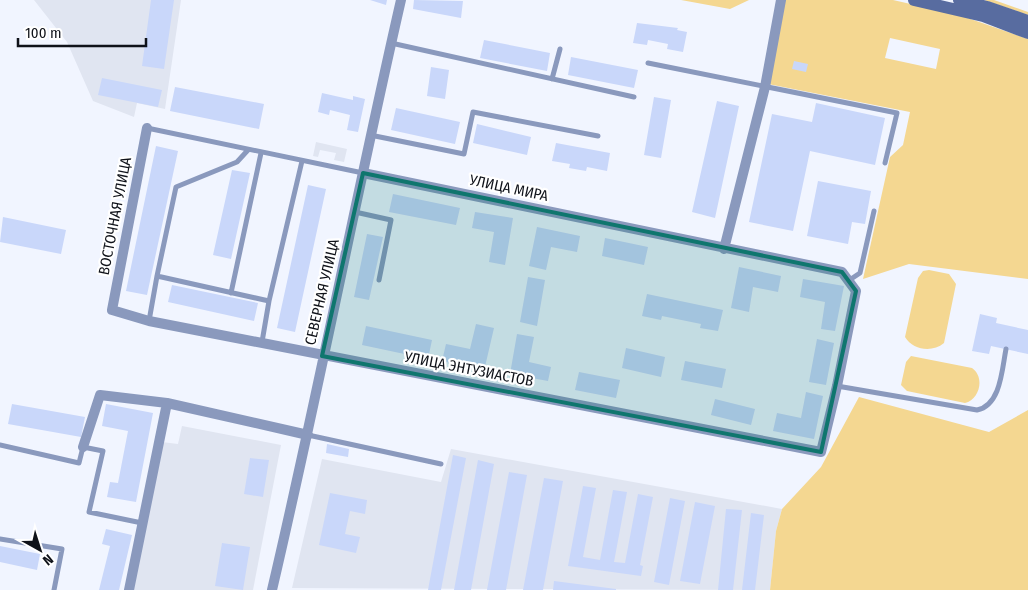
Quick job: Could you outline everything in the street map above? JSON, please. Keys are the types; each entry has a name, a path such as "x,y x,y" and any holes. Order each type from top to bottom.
{"main road":[{"path":"914,0 983,16 1028,33"},
{"path":"959,0 987,6 1028,21"}],"street":[{"name":"СЕВЕРНАЯ УЛИЦА","path":"272,590 308,435 322,356 401,0"},
{"path":"724,249 765,87 781,0"},
{"name":"ВОСТОЧНАЯ УЛИЦА","path":"112,310 148,128"},
{"name":"УЛИЦА МИРА","path":"363,173 842,272 856,291 838,386"},
{"name":"УЛИЦА ЭНТУЗИАСТОВ","path":"112,310 149,322 262,342 322,356 821,452 838,386"},
{"path":"83,448 100,394 167,403 308,435"},
{"path":"129,590 167,403"}],"lane":[{"path":"391,43 634,97"},
{"path":"552,79 560,49"},
{"path":"648,63 897,113 885,164"},
{"path":"370,135 464,154 473,112 598,136"},
{"name":"УЛИЦА МИРА","path":"148,128 363,173"},
{"path":"149,322 176,187 237,162 248,150"},
{"path":"231,292 261,153"},
{"path":"262,342 269,301 302,161"},
{"path":"848,281 860,274 874,211"},
{"path":"355,212 391,220 379,280"},
{"path":"157,276 269,301"},
{"path":"838,386 977,410 985,408 997,392 1006,349"},
{"path":"308,435 441,464"},
{"path":"0,446 80,463 83,448 103,451 89,512 142,523"},
{"path":"0,539 62,549 54,590"}],"highlighted area":[{"path":"363,173 842,272 856,291 821,452 322,356"}],"shaded area":[{"path":"34,0 181,0 165,109 137,103 134,117 93,101 67,42"},
{"path":"681,0 749,0 730,9"},
{"path":"783,0 893,0 959,15 1028,39 1028,279 909,264 863,279 890,157 903,145 910,112 768,84","holes":["890,38 940,49 936,69 885,58"]},
{"path":"984,0 994,0 1028,12 1028,15"},
{"path":"316,142 347,149 344,162 334,160 336,153 320,150 318,157 313,156"},
{"path":"929,270 949,274 956,284 944,343 934,348 923,349 913,345 905,337 918,278 923,271"},
{"path":"911,356 972,368 976,372 979,382 977,393 970,401 965,403 907,391 901,385 906,362"},
{"path":"859,397 989,432 1028,410 1028,590 770,590 776,531 782,509 821,467"},
{"path":"182,426 281,445 253,590 133,590 162,442 178,444"},
{"path":"451,449 782,509 776,531 770,590 292,588 322,459 441,482"}],"building":[{"path":"151,0 174,0 164,69 142,66"},
{"path":"370,0 387,0 386,5"},
{"path":"414,0 463,1 461,18 413,9"},
{"path":"637,23 678,28 677,30 687,32 683,52 667,49 668,44 648,40 647,45 633,43"},
{"path":"484,40 550,53 547,71 480,58"},
{"path":"571,57 638,70 634,88 568,75"},
{"path":"794,61 808,64 806,72 792,69"},
{"path":"431,67 449,70 445,99 427,96"},
{"path":"102,78 162,90 158,107 98,95"},
{"path":"175,87 264,104 259,129 170,111"},
{"path":"322,93 353,100 353,96 365,99 358,132 347,130 350,115 330,110 329,115 318,112"},
{"path":"654,97 671,100 661,158 644,155"},
{"path":"717,101 739,106 715,218 692,212"},
{"path":"816,103 885,118 875,165 810,151 793,231 749,222 772,114 812,122"},
{"path":"396,108 460,122 455,144 391,130"},
{"path":"477,124 531,137 527,155 473,143"},
{"path":"556,143 610,153 607,171 587,167 586,171 569,168 570,164 552,161"},
{"path":"156,146 178,151 147,295 126,291"},
{"path":"232,170 250,173 231,259 213,255"},
{"path":"818,181 871,191 865,224 852,222 848,244 807,236"},
{"path":"308,185 326,189 295,332 277,328"},
{"path":"393,194 460,208 456,225 389,212"},
{"path":"475,212 513,218 505,265 489,262 494,232 472,228"},
{"path":"3,217 66,230 61,254 0,242"},
{"path":"537,227 580,236 577,252 551,247 546,270 529,266"},
{"path":"367,234 383,237 369,300 354,297"},
{"path":"605,238 648,247 644,265 602,256"},
{"path":"739,267 781,276 778,292 753,287 749,312 731,308"},
{"path":"528,277 545,280 537,326 520,322"},
{"path":"803,279 844,286 835,331 821,329 825,302 800,297"},
{"path":"172,285 258,303 254,321 168,302"},
{"path":"647,294 723,310 718,331 700,328 701,324 662,316 661,320 642,316"},
{"path":"980,314 997,318 996,323 1028,330 1028,354 991,346 989,354 972,351"},
{"path":"476,324 494,328 484,371 442,361 446,344 470,349"},
{"path":"366,326 432,340 428,359 362,345"},
{"path":"517,334 534,337 529,362 551,367 548,381 510,374"},
{"path":"817,339 834,343 826,385 809,382"},
{"path":"626,348 665,357 661,377 622,368"},
{"path":"685,361 726,369 722,388 681,380"},
{"path":"579,372 620,380 616,398 575,390"},
{"path":"806,392 823,396 814,439 773,431 777,413 801,418"},
{"path":"715,399 755,409 751,425 711,415"},
{"path":"12,404 85,417 81,437 8,424"},
{"path":"106,404 153,413 136,502 107,497 110,482 118,483 128,431 102,426"},
{"path":"327,444 349,449 348,457 326,453"},
{"path":"453,455 466,458 441,590 428,590"},
{"path":"250,458 269,460 263,497 244,494"},
{"path":"478,460 494,464 471,590 454,590"},
{"path":"509,472 527,475 506,590 487,590"},
{"path":"544,478 563,481 543,590 523,590"},
{"path":"583,486 596,488 583,557 600,560 613,490 627,492 614,562 625,563 638,494 653,497 640,565 643,566 641,576 568,566"},
{"path":"330,493 367,500 365,514 350,511 345,534 360,537 356,553 319,545"},
{"path":"670,498 685,501 669,585 654,582"},
{"path":"695,502 715,506 700,584 680,581"},
{"path":"726,509 742,510 733,590 718,590"},
{"path":"751,513 764,515 755,590 742,590"},
{"path":"106,529 132,535 119,590 99,590 110,546 102,544"},
{"path":"222,543 250,547 243,590 215,586"},
{"path":"0,546 40,554 37,570 0,562"},
{"path":"554,581 616,589 616,590 553,590"}]}
